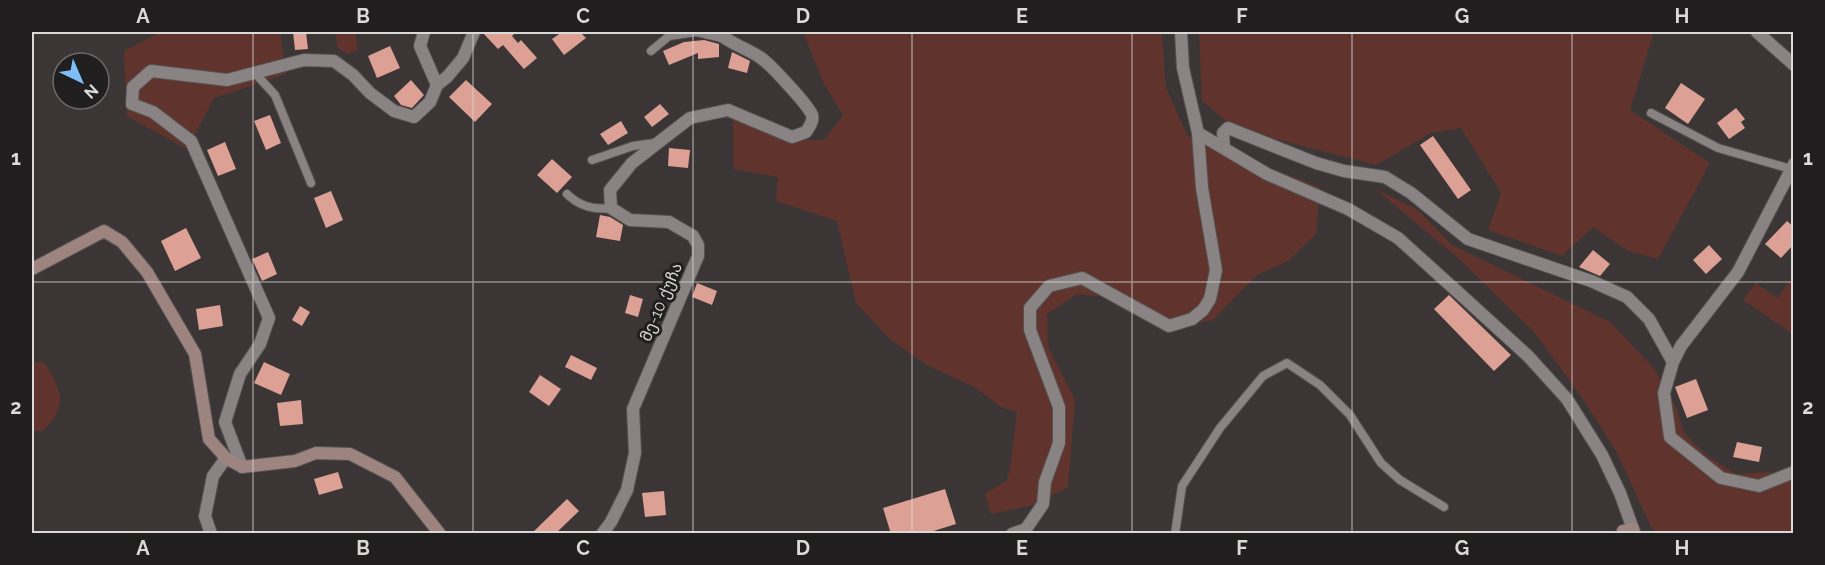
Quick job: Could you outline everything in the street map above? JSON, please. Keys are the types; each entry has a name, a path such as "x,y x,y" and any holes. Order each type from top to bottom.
{"street":[{"path":"424,32 420,46 437,85"},
{"path":"242,467 225,422 240,374 260,344 269,318 191,141 153,112 132,104 133,87 151,71 226,80 304,60 334,62 353,75 370,93 394,111 414,117 430,102 437,85 464,58 474,32"},
{"path":"1012,534 1026,529 1042,504 1045,482 1059,443 1059,407 1030,330 1030,308 1049,286 1082,278 1169,326 1192,319 1203,310 1210,299 1216,270 1202,188 1198,132 1183,68 1181,32"},
{"path":"1757,32 1794,65"},
{"path":"611,208 610,190 632,163 690,118 728,110 792,137 806,132 812,122 812,115 794,93 762,59 721,35"},
{"path":"1224,148 1223,134 1228,128 1344,171 1385,177 1412,194 1468,239 1592,281 1627,297 1649,319 1673,362"},
{"path":"1198,132 1267,174 1347,209 1398,238 1528,356 1567,399 1602,455 1620,493 1630,532"},
{"path":"1792,167 1738,272 1681,346 1673,362 1664,393 1670,437 1721,478 1758,486 1794,472"},
{"name":"მე-10 ქუჩა","path":"602,534 611,522 627,490 634,453 633,409 698,256 698,245 693,236 669,222 630,220 611,208"},
{"path":"32,269 104,231 122,242 147,272 195,354 209,439 226,458 242,467 295,461 316,453 350,454 395,477 440,534"},
{"path":"211,534 205,516 213,476 226,458"}],"lane":[{"path":"651,51 669,36 696,32 721,35"},
{"path":"254,72 275,95 311,183"},
{"path":"1651,113 1718,148 1792,167"},
{"path":"592,160 633,146 656,143"},
{"path":"567,194 575,202 597,210 611,208"},
{"path":"1175,534 1182,486 1213,438 1263,376 1287,363 1320,385 1350,415 1381,463 1400,480 1444,507"}],"shaded area":[{"path":"158,32 280,32 286,74 214,98 187,149 127,116 124,51"},
{"path":"335,32 355,32 358,50 348,54 338,48"},
{"path":"803,32 1162,32 1166,88 1188,137 1320,187 1316,234 1288,261 1257,275 1212,321 1163,323 1120,298 1077,294 1047,314 1048,347 1075,400 1068,487 1033,505 991,514 985,494 1007,480 1017,412 1001,407 976,388 927,365 892,341 856,303 837,221 776,201 778,177 734,169 733,119 799,140 824,140 843,115 824,84"},
{"path":"1199,32 1654,32 1630,110 1710,163 1658,259 1628,251 1593,227 1562,256 1488,230 1501,193 1461,128 1431,133 1376,165 1236,129 1202,101"},
{"path":"1374,188 1418,210 1452,245 1610,322 1653,367 1675,405 1684,433 1705,454 1736,474 1788,471 1793,463 1793,533 1654,533 1617,453 1585,402 1535,333 1457,257"},
{"path":"1793,276 1793,334 1743,300 1756,283 1777,298"},
{"path":"32,362 44,362 55,382 60,398 57,413 43,431 32,431"}],"building":[{"path":"293,32 306,32 308,49 295,50"},
{"path":"482,32 516,32 512,36 518,43 521,40 537,58 524,69 503,45 498,49"},
{"path":"562,32 580,32 586,38 564,55 552,39"},
{"path":"704,40 719,44 719,57 698,59 698,53 669,65 663,51 684,42"},
{"path":"390,46 400,68 377,78 368,56"},
{"path":"732,52 750,61 747,73 728,68"},
{"path":"411,80 424,95 412,108 401,105 394,96"},
{"path":"466,80 492,104 475,122 449,97"},
{"path":"1681,83 1705,99 1688,124 1665,108"},
{"path":"660,104 669,114 652,127 644,117"},
{"path":"1736,108 1745,119 1741,122 1745,128 1729,139 1717,123"},
{"path":"270,115 281,143 266,150 254,121"},
{"path":"621,121 628,133 608,145 600,134"},
{"path":"1433,136 1471,190 1458,199 1420,145"},
{"path":"225,142 236,169 218,176 207,150"},
{"path":"669,148 690,150 688,168 668,166"},
{"path":"552,159 572,177 557,193 537,175"},
{"path":"331,191 343,220 326,228 314,198"},
{"path":"600,215 610,217 623,225 620,241 596,237"},
{"path":"1787,221 1794,227 1794,244 1781,258 1765,244"},
{"path":"186,228 201,258 175,271 161,241"},
{"path":"1709,245 1722,259 1706,274 1693,260"},
{"path":"1593,250 1610,264 1600,276 1579,267"},
{"path":"268,252 277,274 262,281 252,259"},
{"path":"697,283 717,291 712,305 692,297"},
{"path":"630,295 643,299 638,317 625,313"},
{"path":"1449,295 1511,355 1494,371 1434,309"},
{"path":"220,305 223,326 199,330 196,309"},
{"path":"300,306 310,312 302,326 292,320"},
{"path":"571,355 597,368 591,380 565,367"},
{"path":"264,362 290,374 281,395 254,383"},
{"path":"540,375 561,389 549,406 529,392"},
{"path":"1696,379 1708,410 1687,418 1675,387"},
{"path":"301,400 303,424 280,426 277,403"},
{"path":"1737,442 1762,447 1759,462 1733,457"},
{"path":"338,472 343,488 319,495 314,479"},
{"path":"945,489 956,524 924,534 891,534 883,508"},
{"path":"664,491 666,515 645,517 642,493"},
{"path":"567,499 579,511 555,534 531,534"}]}
